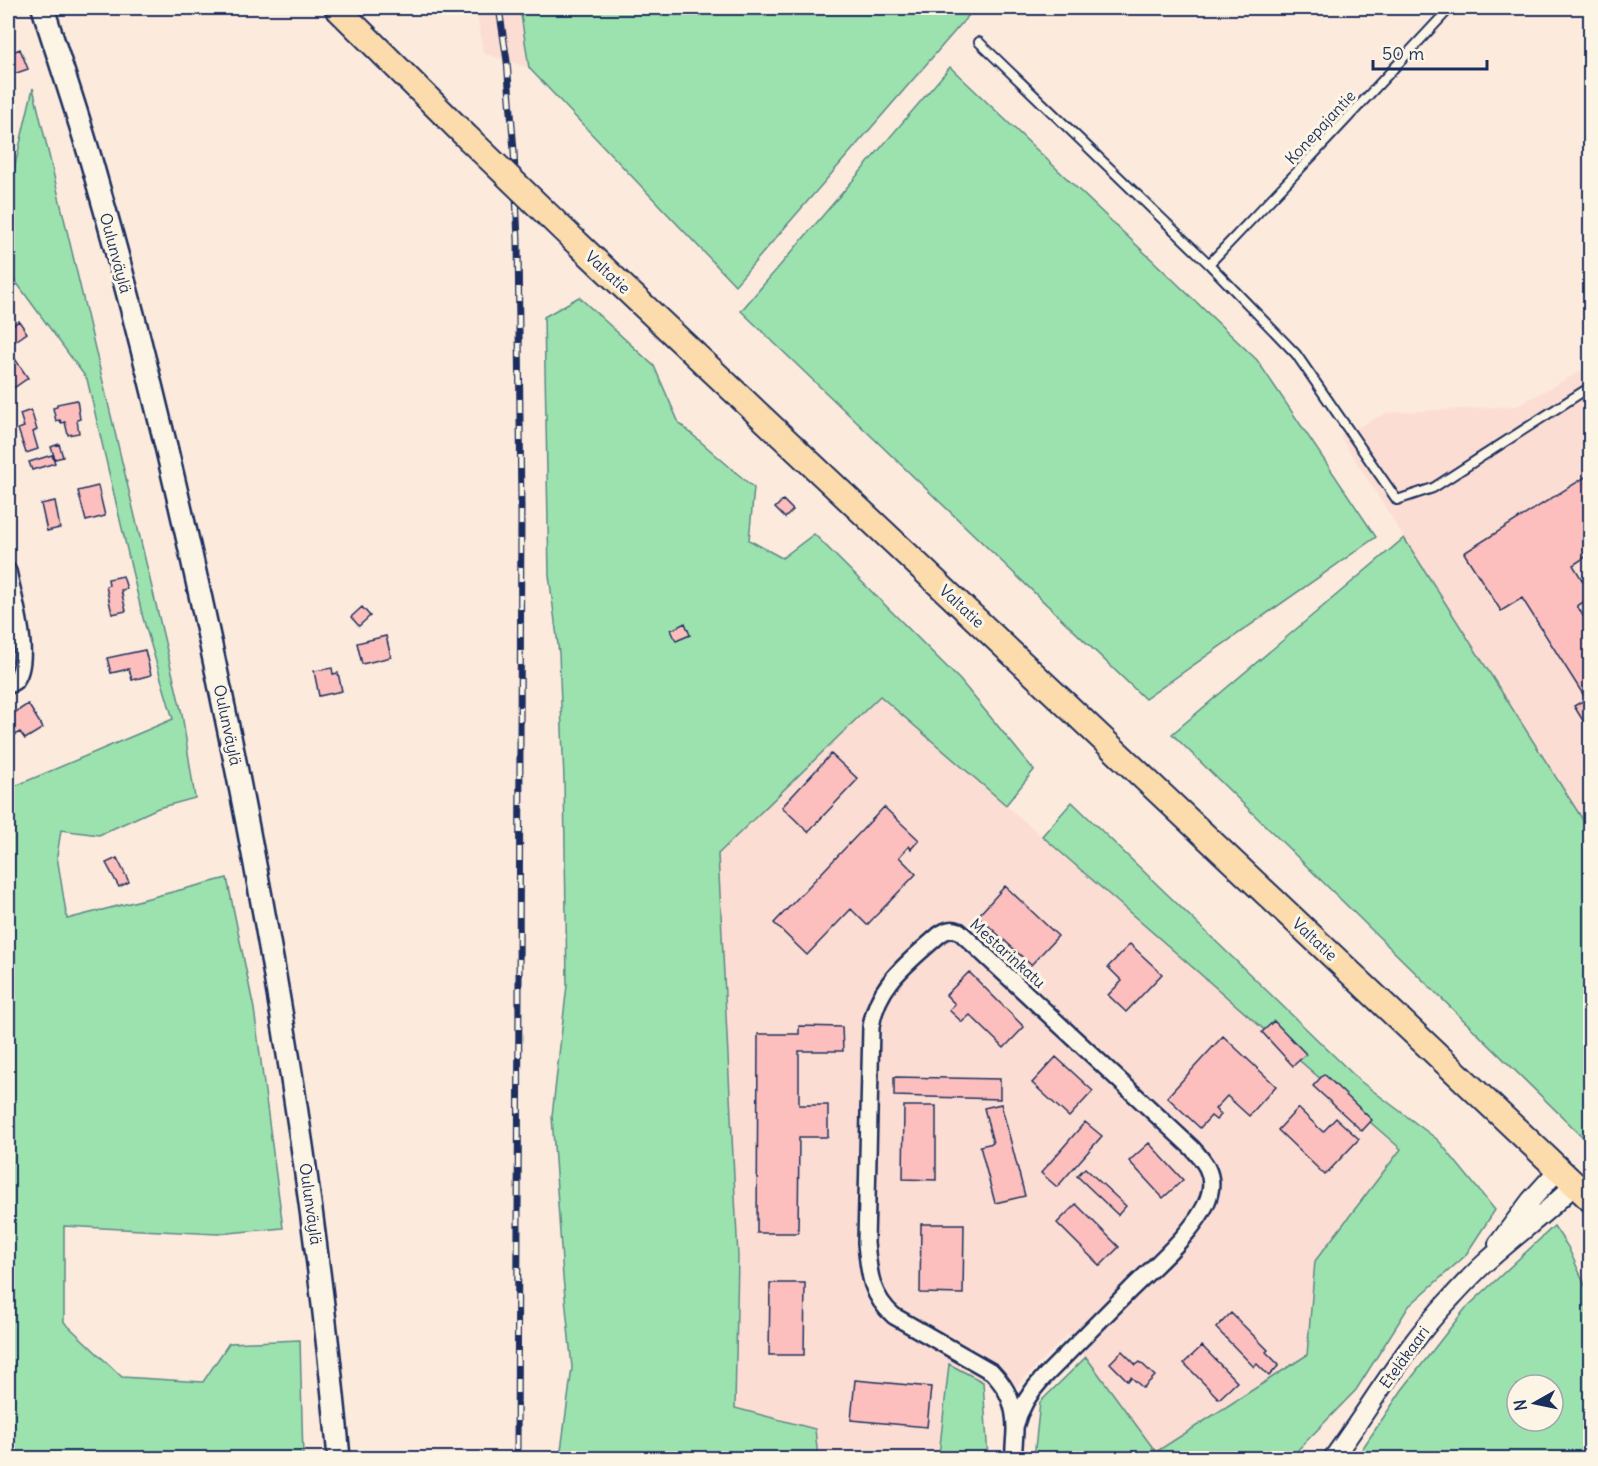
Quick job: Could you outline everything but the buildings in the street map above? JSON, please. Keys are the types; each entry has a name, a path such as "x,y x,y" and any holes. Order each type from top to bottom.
{"highway":[{"name":"Valtatie","path":"337,8 575,241 1575,1184"}],"main road":[{"name":"Oulunväylä","path":"43,8 92,162 136,328 198,582 242,793 270,938 314,1220 339,1458"}],"street":[{"path":"8,571 23,648 22,665 15,681 8,686"},
{"name":"Mestarinkatu","path":"1014,1458 1013,1406 1000,1381 992,1372 884,1308 873,1287 869,1271 866,1243 873,1013 882,992 894,976 939,934 953,929 959,931 1192,1148 1202,1159 1211,1175 1212,1184 1208,1202 1189,1231 1038,1383 1019,1413 1015,1427"},
{"name":"Eteläkaari","path":"1333,1458 1384,1382 1449,1300 1485,1263 1575,1184"}],"lane":[{"name":"Konepajantie","path":"1209,264 1450,8"},
{"path":"979,42 1209,264 1296,354 1397,500 1433,488 1590,387"}],"shaded area":[{"path":"476,8 520,8 529,68 483,53"},
{"path":"1590,366 1590,831 1340,436 1386,413 1517,406"},
{"path":"880,696 1401,1148 1315,1261 1307,1355 1156,1452 1068,1334 1008,1395 949,1364 939,1455 818,1458 815,1429 735,1408 738,1257 718,854"}],"green space":[{"path":"520,8 975,8 735,285 529,68"},
{"path":"950,67 1257,360 1376,537 1145,699 741,311"},
{"path":"33,88 182,714 195,798 158,808 99,835 61,830 57,856 67,919 227,878 254,1009 283,1228 218,1234 64,1226 64,1322 122,1377 203,1382 229,1343 300,1340 303,1458 8,1458 8,789 173,719 143,618 87,379 8,271 8,182 12,178"},
{"path":"579,297 654,366 679,423 754,488 749,540 782,558 814,534 960,680 1034,770 1006,805 880,696 718,854 738,1257 735,1408 815,1429 818,1458 560,1458 572,1368 552,1116 567,985 564,780 559,653 549,575 544,317"},
{"path":"1404,538 1590,831 1590,1144 1172,734"},
{"path":"1072,802 1360,1081 1438,1140 1495,1210 1465,1256 1409,1306 1356,1390 1290,1458 1034,1458 1040,1402 1086,1357 1156,1452 1307,1355 1315,1261 1401,1149 1042,836"},
{"path":"1554,1226 1568,1247 1590,1296 1590,1458 1356,1458 1402,1390 1465,1309"},
{"path":"949,1364 983,1382 988,1458 845,1458 939,1455"}],"railway":[{"path":"499,8 507,61 518,240 521,507 517,1458"}]}
